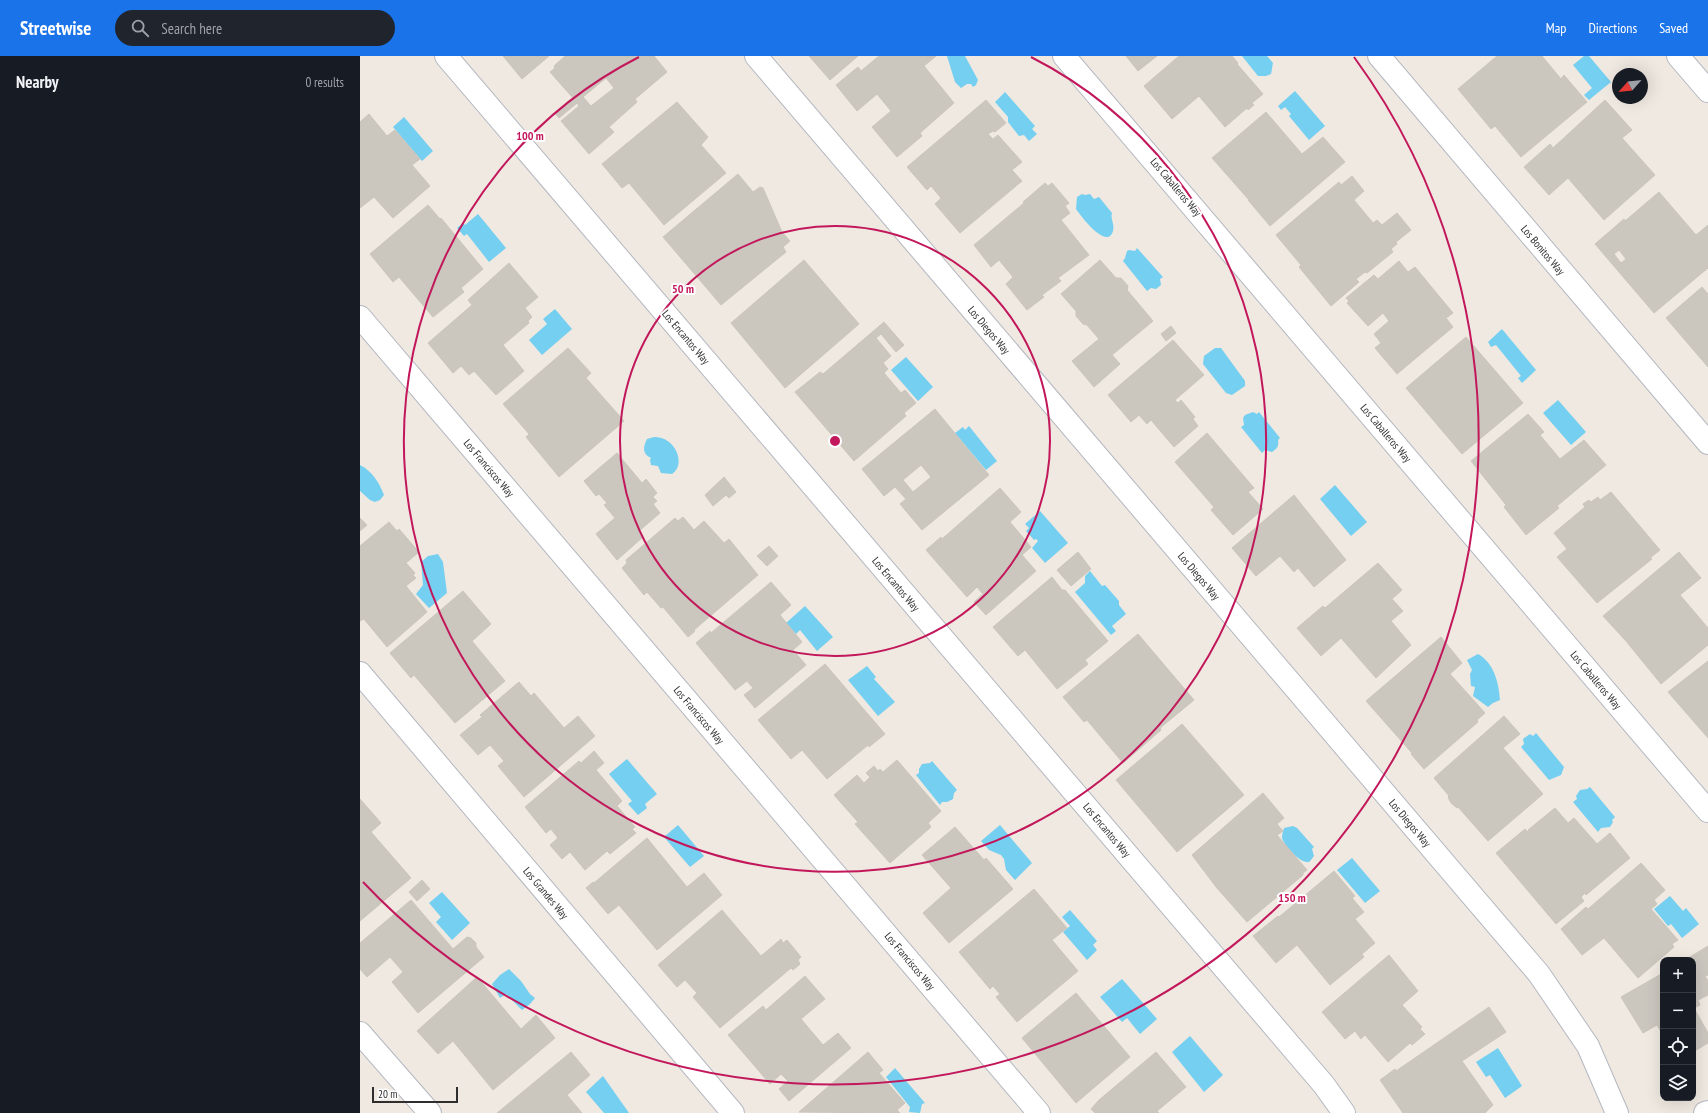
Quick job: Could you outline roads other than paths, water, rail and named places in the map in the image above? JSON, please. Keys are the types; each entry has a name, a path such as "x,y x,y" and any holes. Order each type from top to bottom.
{"street":[{"name":"Los Encantos Way","path":"446,56 1319,1079 1344,1113"},
{"name":"Los Diegos Way","path":"756,56 1539,974 1588,1046 1618,1113"},
{"name":"Los Caballeros Way","path":"1064,56 1708,811"},
{"name":"Los Bonitos Way","path":"1379,56 1708,443"},
{"path":"1678,56 1708,91"},
{"name":"Los Franciscos Way","path":"360,317 1039,1113"},
{"name":"Los Grandes Way","path":"360,673 733,1113"},
{"path":"360,1033 430,1113"}],"water":[{"path":"947,56 965,56 978,80 976,85 973,87 971,84 967,84 961,88 955,82"},
{"path":"1242,56 1267,56 1273,63 1271,74 1266,76 1258,76"},
{"path":"1584,56 1589,56 1611,82 1589,100 1584,95 1592,88 1573,65"},
{"path":"1295,91 1325,126 1309,140 1289,116 1291,114 1285,107 1281,110 1278,106"},
{"path":"1005,92 1035,126 1032,129 1037,134 1029,141 1024,135 1019,136 1008,122 1008,117 995,102"},
{"path":"404,117 433,151 422,161 393,127"},
{"path":"1082,194 1090,194 1094,199 1099,197 1112,213 1113,231 1110,236 1105,237 1094,230 1076,209 1077,197"},
{"path":"478,214 506,248 489,262 467,234 464,236 457,228 463,223 465,225"},
{"path":"1137,248 1163,277 1160,279 1161,285 1156,289 1151,288 1147,291 1123,261 1127,251 1135,251"},
{"path":"555,309 572,329 542,355 529,340 547,324 543,319"},
{"path":"1502,329 1536,370 1522,383 1518,378 1521,376 1496,345 1491,347 1488,342"},
{"path":"1215,348 1221,348 1245,381 1245,386 1232,395 1226,393 1203,364 1204,356"},
{"path":"906,357 933,387 918,401 891,370"},
{"path":"1558,400 1586,432 1571,445 1543,413"},
{"path":"1253,412 1257,414 1259,412 1280,438 1278,440 1277,447 1272,452 1265,450 1262,453 1241,427 1244,425 1243,418 1245,415"},
{"path":"969,426 997,461 986,470 955,433 963,427 965,430"},
{"path":"654,437 662,438 667,441 672,445 677,453 679,462 678,467 672,474 661,473 658,466 651,465 651,458 646,454 644,447 647,439"},
{"path":"360,465 375,477 384,495 380,500 375,502 370,500 360,491"},
{"path":"1335,485 1367,522 1351,536 1320,499"},
{"path":"1040,511 1068,543 1045,563 1032,548 1038,541 1036,539 1034,540 1026,531 1029,528 1025,524"},
{"path":"438,554 443,562 447,593 429,608 416,594 423,585 421,562 428,556"},
{"path":"1090,571 1102,586 1105,585 1119,601 1119,605 1126,614 1112,626 1116,631 1111,635 1075,592 1085,583 1085,576"},
{"path":"805,606 833,637 817,651 800,630 796,634 786,623"},
{"path":"1478,654 1492,668 1497,680 1500,700 1488,707 1473,696 1475,687 1471,686 1470,674 1472,670 1467,660"},
{"path":"867,666 876,677 874,679 895,702 878,716 848,680"},
{"path":"1536,733 1564,767 1561,775 1549,780 1521,747 1524,744 1523,739 1530,734 1533,736"},
{"path":"627,759 657,794 645,804 647,808 638,815 628,804 632,801 609,774"},
{"path":"932,761 957,790 954,793 953,799 947,802 942,802 940,805 916,775 919,773 919,769 922,764 930,763"},
{"path":"1590,787 1615,817 1612,820 1613,822 1610,827 1601,828 1598,832 1573,802 1577,799 1576,796 1580,790"},
{"path":"678,825 704,856 690,867 664,837"},
{"path":"1000,825 1032,863 1015,880 1006,870 1004,859 1001,855 989,850 981,841"},
{"path":"1293,826 1297,828 1314,847 1312,849 1314,856 1309,862 1296,856 1283,841 1282,837 1284,828"},
{"path":"1352,858 1380,891 1365,903 1337,870"},
{"path":"442,892 470,923 452,940 436,922 441,917 429,903"},
{"path":"1670,896 1683,911 1686,908 1699,924 1682,938 1671,924 1668,926 1654,909"},
{"path":"1070,910 1097,941 1093,945 1097,950 1087,960 1063,932 1070,926 1062,917"},
{"path":"509,969 535,998 522,1010 506,994 500,998 492,984 500,975"},
{"path":"1122,979 1157,1019 1140,1034 1127,1018 1122,1022 1100,997"},
{"path":"1190,1036 1223,1075 1204,1092 1172,1052"},
{"path":"1498,1048 1522,1086 1505,1098 1490,1075 1486,1077 1476,1062"},
{"path":"895,1068 925,1103 922,1104 920,1113 909,1112 910,1107 886,1077"},
{"path":"603,1076 629,1113 604,1113 586,1092"}]}
